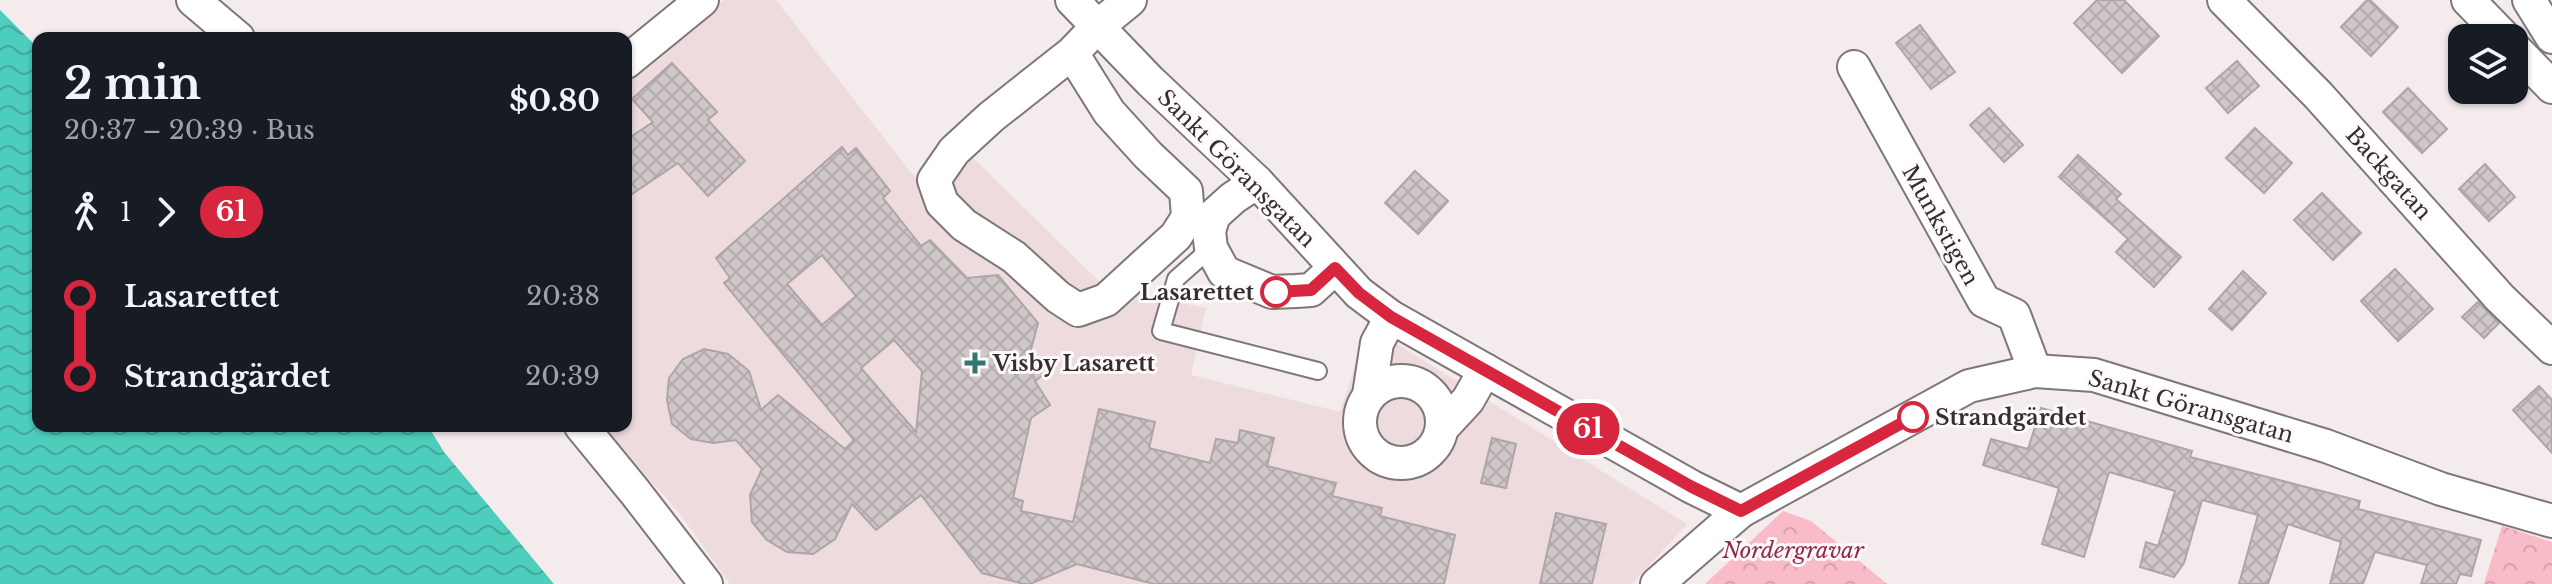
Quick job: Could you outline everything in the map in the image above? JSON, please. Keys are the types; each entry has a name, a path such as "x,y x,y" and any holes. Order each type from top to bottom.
{"street":[{"path":"193,0 231,32"},
{"path":"632,54 667,10 702,0"},
{"name":"Sankt Göransgatan","path":"1072,0 1150,81 1257,182 1359,293 1391,317 1692,487 1741,511 1969,386 2035,371 2094,375 2326,446 2441,489 2552,521"},
{"path":"1072,53 1109,112 1186,191 1188,217 1176,236 1106,300 1078,310 1058,297 1014,257 964,225 942,203 934,180 954,151 991,117 1072,53 1130,0"},
{"name":"Backgatan","path":"2224,0 2328,106 2500,298 2552,348"},
{"path":"2468,0 2491,24"},
{"path":"2529,0 2552,37"},
{"path":"2528,62 2552,87"},
{"name":"Munkstigen","path":"1854,67 1984,301 2014,315 2035,371"},
{"path":"1257,182 1214,215 1209,231 1211,248 1224,272 1272,292 1311,290 1335,268"},
{"path":"1391,317 1377,343 1369,395 1358,420 1366,446 1387,462 1405,464 1423,458 1436,445 1442,428 1468,400 1485,370"},
{"path":"1369,395 1386,382 1407,381 1427,390 1439,407 1442,428"},
{"path":"586,432 706,584"},
{"path":"1657,584 1741,511"}],"lane":[{"path":"1211,248 1176,279 1161,331 1318,371"}],"shaded area":[{"name":"Visby Lasarett","path":"724,0 776,0 917,180 967,152 1106,288 1206,308 1191,375 1340,412 1368,326 1687,524 1632,584 730,584 677,510 606,432 632,432 632,77"}],"green space":[{"name":"Nordergravar","path":"1783,511 1811,521 1887,584 1705,584"},
{"path":"2502,526 2552,542 2552,584 2484,584"}],"water":[{"path":"0,10 32,42 32,432 432,432 444,452 554,584 0,584"}],"building":[{"path":"2097,0 2124,0 2159,36 2122,73 2074,23"},
{"path":"2367,0 2398,27 2371,56 2341,27"},
{"path":"1920,25 1955,72 1931,89 1896,43"},
{"path":"2237,61 2259,86 2228,113 2206,88"},
{"path":"672,63 717,112 708,120 745,161 708,196 678,163 632,194 632,136 653,122 632,99"},
{"path":"2408,88 2447,129 2422,153 2383,112"},
{"path":"1989,108 2023,145 2004,162 1970,125"},
{"path":"2255,128 2292,163 2264,193 2226,158"},
{"name":"Visby Lasarett","path":"842,147 848,155 856,148 890,191 883,198 921,246 930,240 967,278 998,275 1038,323 1029,357 1043,375 1035,381 1050,405 1031,418 1013,498 1023,501 1021,511 1073,522 1099,409 1155,422 1149,448 1210,463 1216,439 1238,443 1240,430 1274,438 1267,466 1336,483 1332,496 1382,508 1380,516 1455,535 1444,584 1154,584 1077,564 1024,584 982,573 921,495 876,530 852,504 835,539 813,554 787,552 767,540 752,522 750,495 762,469 736,440 713,443 691,439 672,424 667,400 669,378 683,359 704,349 728,354 749,371 761,410 778,395 845,449 854,440 724,283 730,278 716,258","holes":["822,255 856,296 822,325 787,284","894,340 922,371 916,432 861,368"]},
{"path":"2078,155 2121,194 2116,199 2181,257 2154,287 2116,252 2128,239 2059,177"},
{"path":"2485,164 2515,197 2489,221 2459,189"},
{"path":"1415,171 1448,201 1418,234 1385,203"},
{"path":"2322,193 2361,233 2333,260 2294,220"},
{"path":"2395,269 2433,309 2398,341 2361,301"},
{"path":"2243,271 2266,293 2232,330 2209,309"},
{"path":"2478,302 2499,323 2484,338 2462,317"},
{"path":"2539,386 2552,400 2552,453 2513,410"},
{"path":"2041,408 2192,451 2190,457 2360,501 2358,509 2481,540 2471,576 2460,574 2456,584 2421,584 2427,565 2375,552 2363,584 2330,584 2341,542 2288,524 2268,584 2239,584 2258,515 2202,500 2184,563 2174,577 2140,567 2146,542 2158,546 2175,491 2109,472 2084,557 2042,544 2059,488 1983,465 1991,439 2028,449"},
{"path":"1492,438 1516,444 1506,488 1481,483"},
{"path":"1556,513 1606,524 1592,584 1540,584"}],"bus line":[{"name":"61","path":"1276,292 1311,290 1335,268 1359,293 1391,317 1692,487 1741,511 1913,417"}],"place":[{"name":"Lasarettet","path":"1276,292"},
{"name":"Visby Lasarett","path":"975,363"},
{"name":"Strandgärdet","path":"1913,417"}]}
